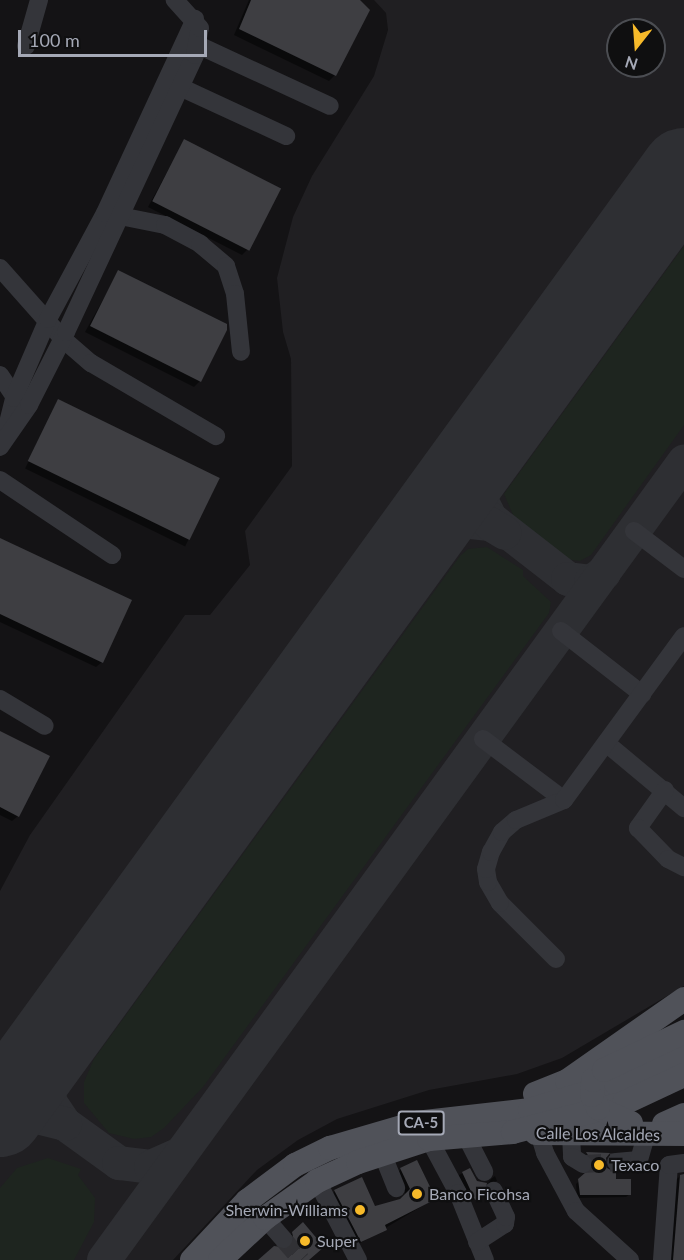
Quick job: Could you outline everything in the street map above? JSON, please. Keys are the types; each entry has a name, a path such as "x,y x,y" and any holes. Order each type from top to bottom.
{"main road":[{"path":"423,1131 444,1112 524,1098 567,1081 684,999"},
{"path":"666,1126 598,1108 592,1095 593,1080 604,1070 684,1032"},
{"name":"CA-5","path":"192,1260 247,1201 295,1165 330,1148 530,1110 616,1084 684,1051"},
{"name":"CA-5","path":"227,1258 266,1218 317,1181 382,1153 423,1131 467,1138 513,1132 624,1103 684,1075"},
{"name":"Calle Los Alcaldes","path":"513,1132 571,1135 666,1126"}],"street":[{"path":"26,46 39,0"},
{"path":"1,445 19,405 48,319 114,215 180,87 198,45 201,34 195,19 175,0"},
{"path":"19,405 63,339 195,19"},
{"path":"198,45 330,106"},
{"path":"180,87 286,136"},
{"path":"114,215 165,225 200,244 226,266 235,294 241,352"},
{"path":"0,268 48,319 63,339 91,363 216,436"},
{"path":"0,375 19,405"},
{"path":"0,480 112,555"},
{"path":"634,531 684,569"},
{"path":"561,631 642,694"},
{"path":"556,959 500,903 486,868 502,832 516,820 564,800 684,636"},
{"path":"0,699 45,726"},
{"path":"483,739 564,800"},
{"path":"606,743 684,808"},
{"path":"665,790 638,828 668,859 684,867"},
{"path":"616,1162 639,1160 666,1126"},
{"path":"423,1131 458,1193 485,1260"},
{"path":"539,1133 545,1153 576,1211 630,1260"},
{"path":"571,1135 572,1157 583,1164"},
{"path":"467,1138 484,1172"},
{"path":"382,1153 396,1188"},
{"path":"662,1260 669,1165 684,1163"},
{"path":"317,1181 351,1257"},
{"path":"477,1242 505,1224 506,1217 494,1191"},
{"path":"266,1218 283,1239"}],"shaded area":[{"path":"374,0 684,0 684,986 562,1058 517,1074 429,1090 337,1119 298,1140 257,1170 173,1260 0,1260 0,891 30,835 185,615 210,615 250,565 245,531 292,466 291,359 283,332 277,278 293,217 312,176 374,76 388,30 386,13"},
{"path":"684,246 684,425 591,555 580,561 564,559 516,522 504,494"},
{"path":"487,547 523,570 523,576 551,602 549,613 203,1087 164,1128 151,1137 134,1139 109,1133 84,1103 84,1082 94,1059 460,556 468,549"},
{"path":"48,1158 81,1169 78,1175 95,1198 94,1222 74,1260 0,1260 0,1188 17,1168"}],"building":[{"path":"251,0 360,0 370,10 336,76 239,29"},
{"path":"184,139 281,188 249,251 152,201"},
{"path":"118,270 227,324 227,330 201,382 90,326"},
{"path":"58,399 220,478 190,540 28,461"},
{"path":"0,538 132,600 103,663 0,614"},
{"path":"0,731 50,756 19,817 0,807"},
{"path":"586,1152 610,1153 606,1158 607,1168 616,1173 616,1179 631,1179 631,1195 580,1195 578,1179 594,1165"},
{"path":"417,1160 436,1199 385,1225 387,1230 361,1242 334,1190 362,1177 375,1206 400,1199 410,1189 400,1168"},
{"path":"470,1168 477,1181 487,1183 484,1196 475,1200 462,1172"},
{"path":"684,1174 684,1260 673,1260 680,1175"},
{"path":"303,1222 324,1247 309,1260 258,1260 274,1246 290,1248 294,1242 292,1232"}],"taxiway":[{"path":"482,449 476,474 477,492 491,519 568,579 591,582 604,573"},
{"path":"104,1260 684,462"},
{"path":"416,540 436,528 461,521 490,524 505,533"},
{"path":"46,1050 50,1102 65,1124 119,1163 151,1167 180,1154"},
{"path":"0,1126 37,1117 65,1124"}],"runway":[{"path":"0,1114 684,171"}],"tunnel":[{"path":"583,1164 616,1162"},
{"path":"283,1239 301,1260"}],"place":[{"name":"Texaco","path":"599,1165"},
{"name":"Banco Ficohsa","path":"417,1194"},
{"name":"Sherwin-Williams","path":"360,1210"},
{"name":"Super","path":"305,1241"}]}
